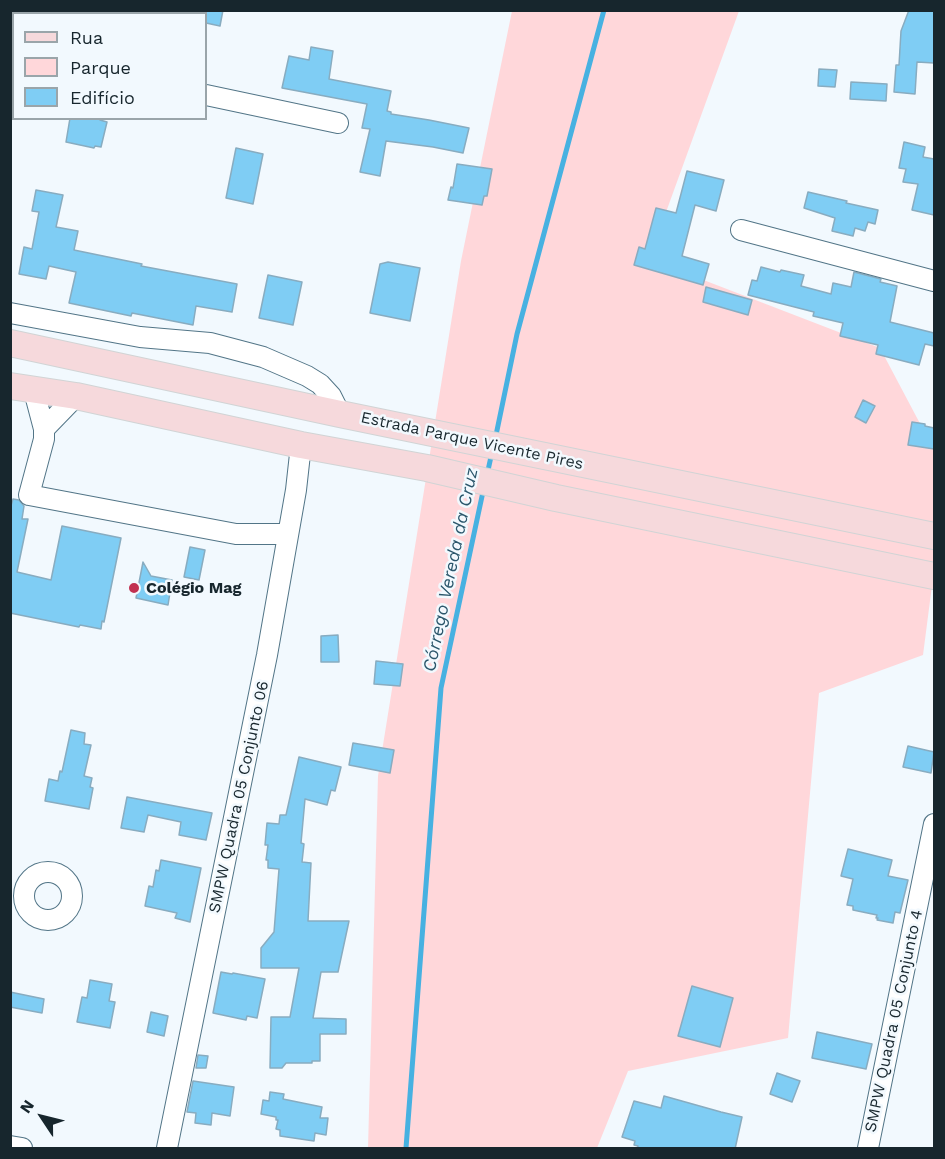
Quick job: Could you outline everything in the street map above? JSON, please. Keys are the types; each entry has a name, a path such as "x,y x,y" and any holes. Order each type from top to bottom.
{"main road":[{"name":"Estrada Parque Vicente Pires","path":"10,343 340,414 934,536"},
{"path":"22,388 75,396 301,445 427,468 556,498 934,576"}],"street":[{"path":"207,95 338,123"},
{"path":"741,230 934,281"},
{"path":"10,313 140,337 210,343 262,357 320,384 332,396 340,414"},
{"path":"22,388 44,429 44,439 28,495 236,534 288,534"},
{"path":"44,429 75,396"},
{"name":"SMPW Quadra 05 Conjunto 06","path":"167,1149 267,656 296,490 301,445"},
{"name":"SMPW Quadra 05 Conjunto 4","path":"868,1149 934,824"},
{"path":"53,872 66,880 77,902 58,918 43,920 30,913 17,890 38,874 53,872"},
{"path":"10,1146 22,1149"}],"green space":[{"path":"512,11 739,11 649,259 880,348 934,450 934,570 923,655 819,693 788,1038 628,1071 597,1148 368,1148 378,776 461,261"}],"building":[{"path":"206,10 223,10 220,26 207,23"},
{"path":"909,10 934,10 934,63 917,62 915,94 894,92 896,65 899,65 901,31"},
{"path":"311,47 333,51 329,79 391,91 387,111 391,114 469,128 463,153 386,141 380,176 360,172 370,129 362,128 367,104 282,88 289,56 309,60"},
{"path":"819,69 837,70 835,87 818,86"},
{"path":"851,82 887,84 886,101 850,99"},
{"path":"70,120 107,122 101,147 95,146 94,148 66,142"},
{"path":"904,142 925,147 923,157 934,159 934,215 912,210 918,184 903,182 906,169 899,168"},
{"path":"236,148 263,154 253,204 226,198"},
{"path":"457,164 492,169 487,196 484,196 482,205 448,200 451,187 453,188"},
{"path":"687,171 724,180 716,211 695,205 682,256 709,264 703,285 634,265 639,247 645,249 656,208 676,213"},
{"path":"36,190 63,195 56,227 78,231 74,250 142,264 141,266 237,284 232,312 196,306 193,325 132,313 131,316 69,303 76,272 49,266 46,279 19,274 24,247 32,249 39,212 32,211"},
{"path":"808,192 878,210 875,224 868,222 865,231 855,228 853,236 832,231 835,218 804,208"},
{"path":"388,262 420,268 410,321 370,313 380,264"},
{"path":"761,267 804,275 801,286 831,294 833,283 851,287 854,272 897,286 890,322 934,333 934,346 925,344 919,365 876,354 878,345 840,336 843,323 813,316 814,312 748,295 752,280 757,281"},
{"path":"268,275 302,282 293,325 259,318"},
{"path":"706,287 752,300 748,315 703,302"},
{"path":"863,400 875,406 866,423 855,417"},
{"path":"912,422 934,428 934,449 908,445"},
{"path":"13,499 19,500 24,506 22,519 28,519 17,572 51,580 62,526 121,538 101,629 80,625 79,627 10,613 10,509"},
{"path":"190,547 205,550 199,580 184,577"},
{"path":"143,562 151,576 172,580 168,605 136,598"},
{"path":"338,635 339,662 321,662 321,636"},
{"path":"376,661 403,664 400,686 374,684"},
{"path":"71,730 85,733 84,744 91,745 84,776 92,778 90,787 93,788 89,809 45,801 49,779 58,781 60,771 62,772"},
{"path":"353,743 394,750 390,773 349,765"},
{"path":"908,746 934,752 931,773 903,767"},
{"path":"299,757 341,767 335,791 331,790 327,805 305,799 301,843 304,844 302,862 311,863 308,921 349,921 338,972 321,972 313,1018 346,1019 346,1034 320,1034 320,1061 286,1063 282,1068 270,1068 271,1017 290,1017 299,968 261,968 261,948 274,932 279,869 268,868 268,860 266,860 268,845 265,845 267,823 279,824 280,815 286,815"},
{"path":"127,797 212,813 206,840 179,835 181,822 148,815 144,832 121,828"},
{"path":"848,849 892,860 888,876 908,880 900,913 895,912 893,923 877,920 877,915 853,910 853,906 847,905 853,879 841,876"},
{"path":"161,860 201,868 190,922 175,918 177,913 145,906 149,886 153,887 156,870 159,871"},
{"path":"221,972 265,979 257,1018 247,1016 246,1020 213,1013"},
{"path":"90,980 112,984 109,1001 115,1002 110,1028 77,1022 82,997 87,998"},
{"path":"692,986 733,998 720,1047 678,1036"},
{"path":"10,992 44,999 42,1013 10,1007"},
{"path":"151,1012 168,1016 164,1036 147,1032"},
{"path":"817,1032 872,1044 866,1069 812,1058"},
{"path":"198,1055 208,1056 206,1068 196,1068"},
{"path":"777,1073 800,1081 792,1102 770,1094"},
{"path":"193,1081 234,1087 230,1116 212,1113 211,1125 195,1123 196,1113 187,1112"},
{"path":"270,1092 284,1094 283,1099 322,1107 320,1118 328,1118 326,1135 315,1133 314,1141 280,1136 280,1130 276,1129 278,1120 276,1117 261,1114 263,1100 269,1101"},
{"path":"664,1096 742,1117 735,1149 637,1149 638,1146 634,1145 635,1141 622,1137 634,1101 661,1108"}],"waterway":[{"name":"Córrego Vereda da Cruz","path":"495,440 517,334 604,10"},
{"name":"Córrego Vereda da Cruz","path":"487,475 492,452"},
{"name":"Córrego Vereda da Cruz","path":"406,1148 441,688 484,487"}],"place":[{"name":"Colégio Mag","path":"134,588"}]}
